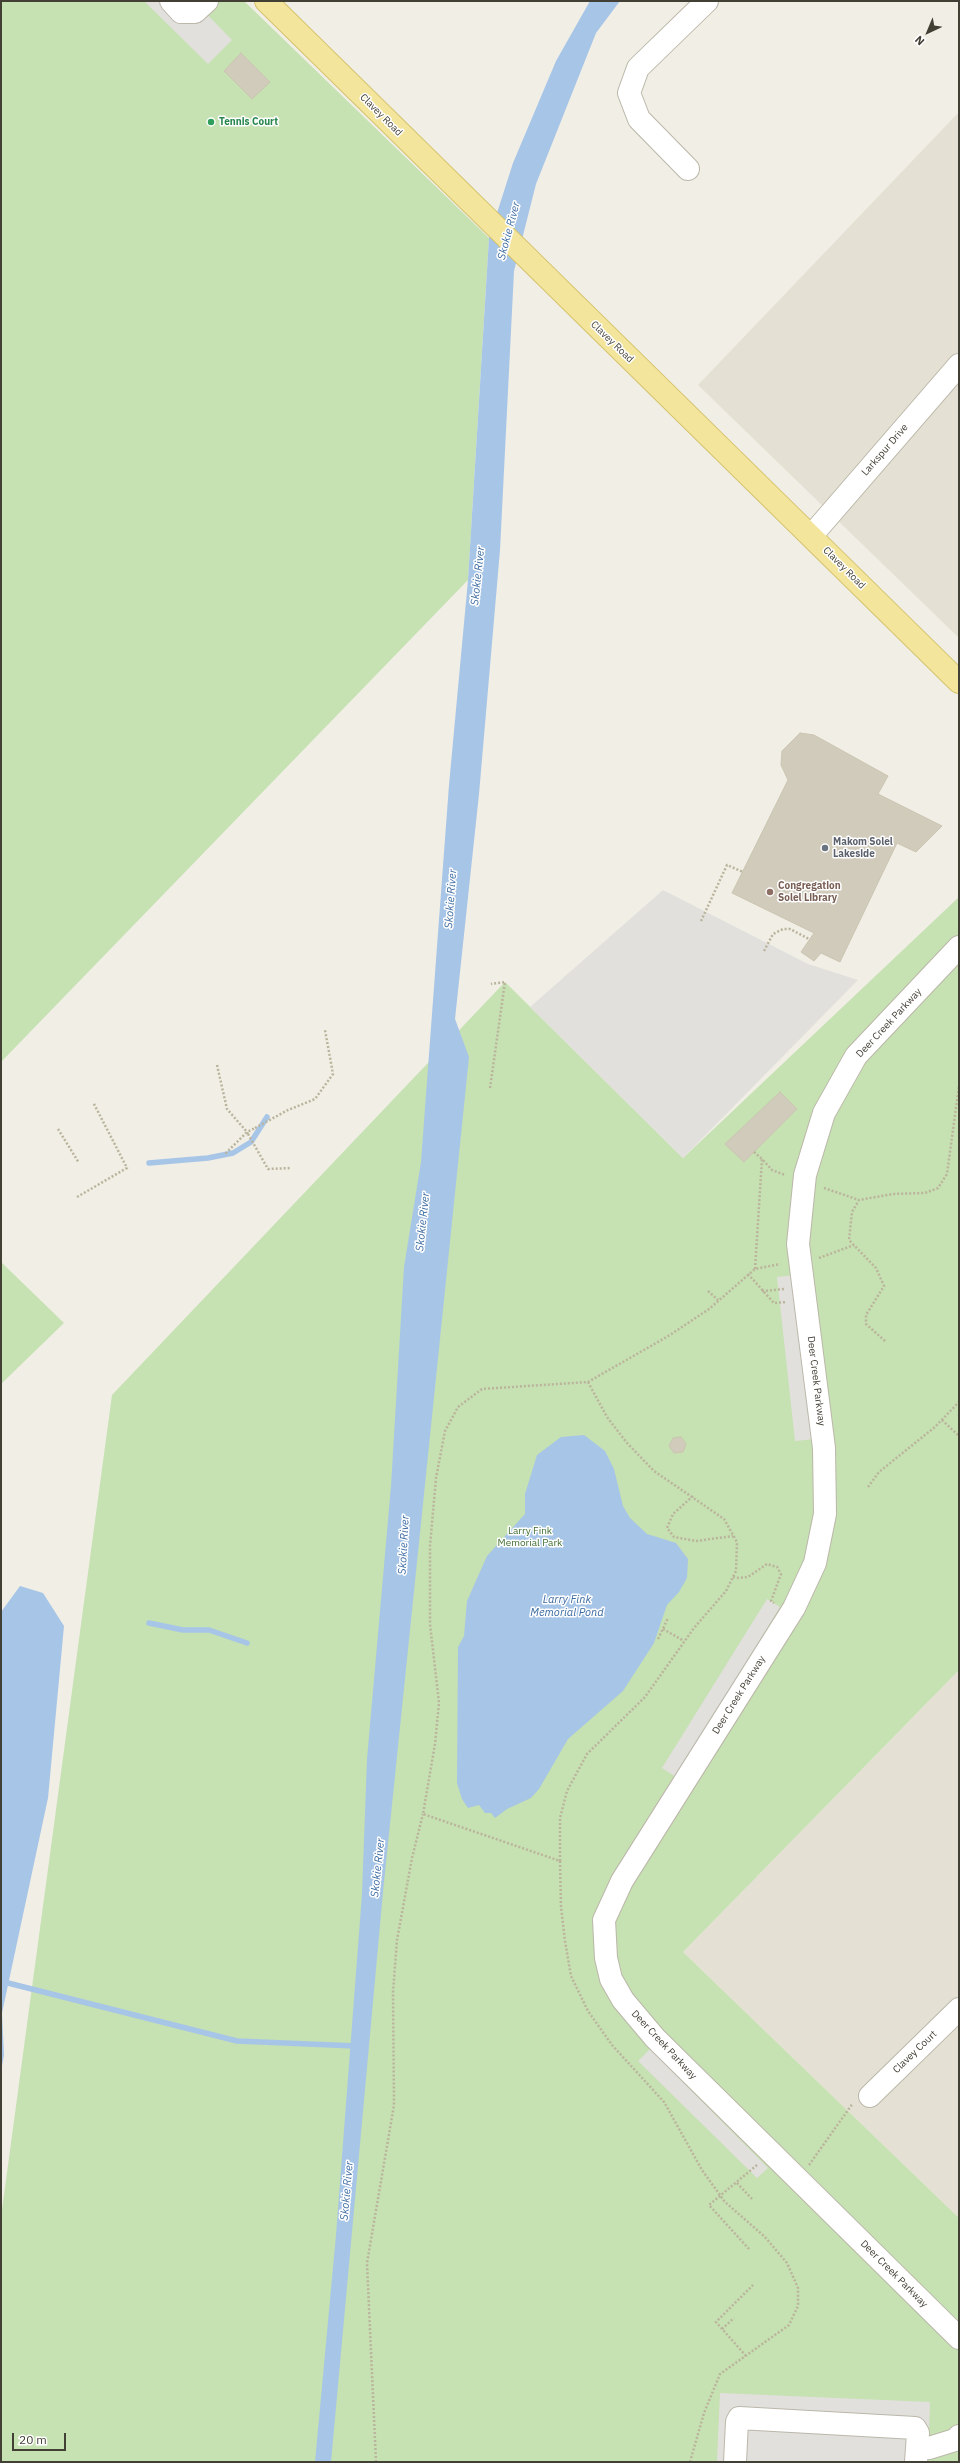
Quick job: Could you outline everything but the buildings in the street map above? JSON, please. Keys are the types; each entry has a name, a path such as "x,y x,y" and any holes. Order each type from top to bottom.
{"main road":[{"name":"Clavey Road","path":"266,1 480,213 812,535 959,682"}],"street":[{"path":"171,1 181,12 195,12 207,1"},
{"path":"688,170 639,119 629,93 638,68 707,1"},
{"name":"Larkspur Drive","path":"812,535 959,365"},
{"name":"Deer Creek Parkway","path":"959,947 856,1056 824,1113 805,1176 798,1244 824,1448 825,1514 815,1563 791,1613 622,1881 604,1920 606,1958 612,1979 623,2000 655,2038 959,2338"},
{"name":"Clavey Court","path":"863,2098 959,2009"},
{"path":"735,2462 737,2422 740,2418 912,2427 918,2431 921,2453 955,2440 959,2436"}],"path":[{"path":"701,921 727,865 743,872"},
{"path":"764,951 773,934 783,929 790,929 809,939"},
{"path":"490,1088 505,982 491,984"},
{"path":"224,1155 247,1132 315,1099 333,1074 326,1030"},
{"path":"217,1065 227,1109 247,1132 268,1169 291,1168"},
{"path":"885,1341 866,1324 866,1315 884,1286 876,1268 849,1240 852,1212 859,1200 892,1194 925,1193 938,1188 947,1174 959,1086"},
{"path":"77,1197 127,1168 93,1102"},
{"path":"58,1129 78,1163"},
{"path":"754,1152 762,1159"},
{"path":"376,2462 367,2263 394,2106 393,1992 397,1940 412,1858 423,1814 435,1744 439,1703 430,1624 430,1546 436,1478 445,1431 458,1407 482,1389 588,1382 670,1335 718,1300 755,1269 828,1256 854,1245"},
{"path":"748,1274 774,1303 805,1300"},
{"path":"708,1290 718,1300"},
{"path":"588,1382 607,1417 627,1443 654,1471 693,1496 724,1519 737,1542 736,1571 726,1591 684,1641 645,1697 588,1754 567,1791 560,1818 560,1861 565,1941 571,1976 588,2011 612,2045 664,2102 702,2170 720,2196 765,2237 787,2263 798,2288 798,2306 789,2325 720,2374 704,2413 690,2462"},
{"path":"868,1487 879,1472 942,1420 959,1402"},
{"path":"942,1420 959,1436"},
{"path":"693,1496 673,1514 667,1528 674,1537 696,1541 733,1536"},
{"path":"733,1577 748,1577 767,1564 777,1567 781,1574 780,1583 771,1601 791,1613"},
{"path":"658,1640 668,1618"},
{"path":"663,1629 684,1641"},
{"path":"423,1814 560,1861"},
{"path":"796,2178 807,2167 863,2098"},
{"path":"749,2249 709,2205 762,2161 769,2156 776,2157"},
{"path":"736,2183 752,2199"},
{"path":"746,2356 716,2322 753,2285"},
{"path":"722,2329 734,2318"}],"shaded area":[{"path":"144,1 194,1 232,40 208,64"},
{"path":"959,112 959,638 698,385"},
{"path":"663,890 808,964 858,980 683,1158 530,1007"},
{"path":"796,1275 815,1439 795,1441 777,1277"},
{"path":"767,1599 780,1607 676,1777 662,1768"},
{"path":"959,1670 959,2218 683,1952"},
{"path":"650,2049 768,2168 757,2178 638,2061"},
{"path":"720,2393 930,2402 928,2462 717,2462"}],"green space":[{"path":"1,1 244,1 489,238 468,580 1,1062"},
{"name":"Larry Fink Memorial Park","path":"959,897 959,1670 683,1952 959,2218 959,2462 1,2462 1,2217 112,1395 505,982 683,1158"},
{"path":"1,1262 64,1323 1,1384"}],"water":[{"name":"Skokie River","path":"590,1 620,1 596,33 536,184 514,271 500,550 479,794 455,1019 469,1057 383,1892 331,2462 315,2462 336,2235 362,1894 367,1759 391,1486 404,1267 421,1162 449,785 468,580 489,238 513,163 556,61"},
{"name":"Larry Fink Memorial Pond","path":"584,1435 605,1451 614,1469 623,1506 630,1518 647,1534 676,1543 688,1559 687,1578 679,1592 667,1605 654,1643 623,1691 568,1739 539,1789 531,1798 507,1809 495,1818 491,1813 485,1813 479,1805 468,1808 462,1799 457,1783 458,1647 464,1636 467,1601 487,1556 525,1514 525,1494 537,1455 561,1437"},
{"path":"20,1586 43,1593 64,1626 48,1798 2,2013 4,2055 1,2071 1,1612"}],"waterway":[{"path":"149,1163 208,1158 233,1153 251,1142 267,1117"},
{"path":"149,1623 183,1630 209,1630 247,1643"},
{"path":"8,1983 237,2041 356,2046"}],"place":[{"name":"Tennis Court","path":"211,122"},
{"name":"Makom Solel Lakeside","path":"825,848"},
{"name":"Congregation Solel Library","path":"770,892"}]}
